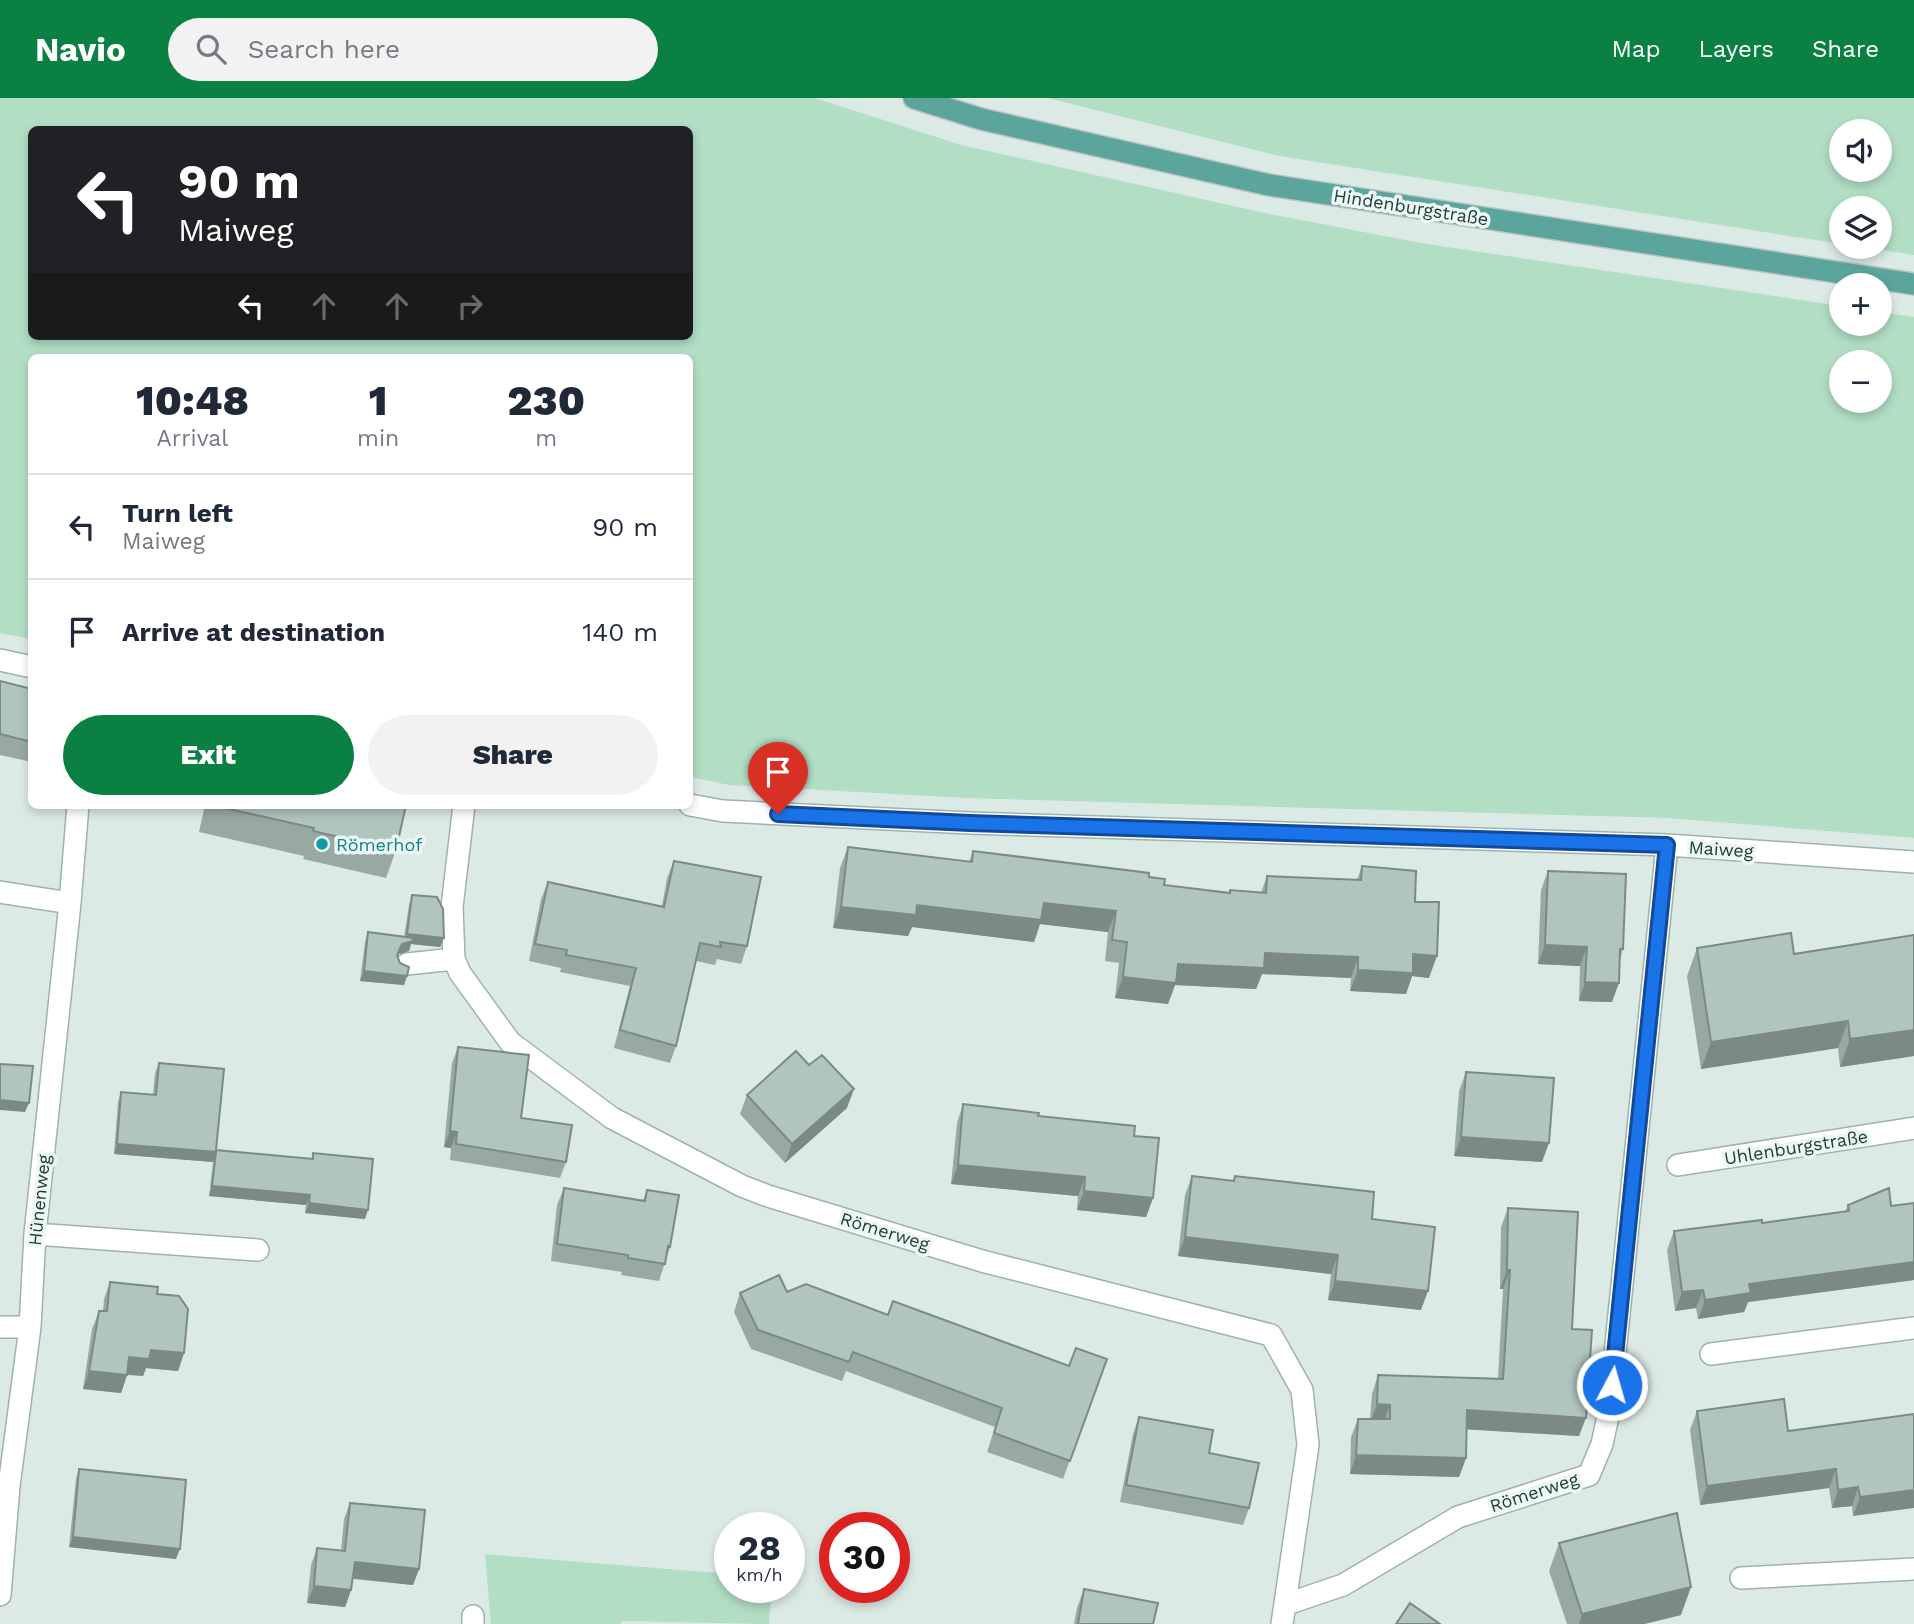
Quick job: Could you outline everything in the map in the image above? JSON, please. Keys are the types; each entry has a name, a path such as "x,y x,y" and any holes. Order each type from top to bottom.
{"main road":[{"name":"Hindenburgstraße","path":"914,98 981,119 1269,185 1914,284"}],"street":[{"path":"0,660 28,666"},
{"name":"Maiweg","path":"693,806 723,811 970,823 1667,845 1914,862"},
{"name":"Hünenweg","path":"0,1595 9,1486 30,1327 35,1234 78,809"},
{"name":"Römerweg","path":"463,809 446,913 454,959 460,973 510,1042 612,1118 742,1186 982,1261 1271,1335 1302,1390 1308,1445 1285,1614"},
{"name":"Römerweg","path":"1285,1614 1343,1584 1458,1517 1589,1475 1602,1444 1609,1412 1667,845"},
{"path":"0,892 70,903"},
{"path":"407,964 454,959"},
{"name":"Uhlenburgstraße","path":"1678,1165 1914,1128"},
{"path":"35,1234 258,1250"},
{"path":"0,1327 30,1327"},
{"path":"1711,1354 1914,1328"},
{"path":"1741,1578 1914,1569"}],"green space":[{"path":"0,98 815,98 961,145 1260,212 1421,243 1829,304 1829,336 1892,336 1892,314 1914,317 1914,838 1669,818 965,798 729,785 693,778 693,354 28,354 28,638 0,633"},
{"path":"1048,98 1914,98 1914,255 1892,252 1892,196 1829,196 1829,242 1279,156"},
{"path":"485,1554 714,1573 714,1603 771,1603 769,1624 622,1621 621,1624 491,1624"}],"building":[{"path":"0,681 28,688 28,741 0,734"},
{"path":"229,809 405,809 396,850 313,831 314,828"},
{"path":"848,847 972,862 973,851 1149,873 1149,877 1165,879 1164,885 1230,893 1230,890 1266,893 1267,876 1361,880 1362,866 1416,871 1415,902 1439,902 1437,956 1413,954 1413,973 1358,970 1358,957 1265,953 1264,968 1178,964 1176,983 1123,977 1127,942 1112,940 1116,911 1044,903 1041,920 917,905 916,915 841,907"},
{"path":"674,861 761,877 747,946 720,942 721,947 700,943 676,1046 620,1030 636,968 566,955 567,950 535,944 548,882 664,907"},
{"path":"1548,871 1626,874 1619,983 1585,982 1587,947 1545,945"},
{"path":"412,895 437,897 443,909 444,938 407,934"},
{"path":"368,932 413,938 413,941 402,944 397,955 400,963 409,967 407,976 364,971"},
{"path":"1791,933 1794,954 1914,935 1914,1030 1850,1039 1848,1021 1711,1042 1697,948"},
{"path":"458,1047 529,1055 521,1118 572,1125 566,1162 456,1144 457,1132 450,1131"},
{"path":"796,1051 809,1065 822,1055 854,1089 792,1144 747,1095"},
{"path":"159,1063 224,1069 216,1150 313,1159 313,1153 373,1159 368,1210 309,1203 310,1195 212,1186 216,1152 117,1144 121,1092 156,1095"},
{"path":"0,1064 33,1066 29,1103 0,1100"},
{"path":"1466,1072 1554,1078 1549,1143 1461,1137"},
{"path":"963,1104 1039,1113 1038,1116 1135,1126 1134,1136 1159,1138 1153,1198 1084,1191 1085,1177 958,1165"},
{"path":"1192,1176 1234,1181 1235,1176 1374,1192 1372,1219 1435,1227 1428,1291 1335,1281 1338,1255 1185,1237"},
{"path":"564,1188 645,1201 647,1190 679,1195 665,1264 628,1258 628,1255 557,1244"},
{"path":"1889,1188 1891,1206 1914,1203 1914,1262 1749,1284 1751,1293 1705,1300 1703,1290 1682,1292 1674,1231 1849,1211 1848,1205"},
{"path":"1508,1208 1578,1212 1572,1329 1592,1330 1586,1418 1467,1410 1466,1458 1356,1455 1358,1419 1390,1419 1390,1405 1377,1404 1378,1375 1503,1379 1510,1270 1507,1270"},
{"path":"779,1275 787,1292 806,1284 888,1315 893,1301 1069,1366 1076,1348 1107,1359 1070,1461 994,1433 1002,1408 853,1352 849,1362 758,1330 740,1293"},
{"path":"110,1282 158,1287 157,1294 179,1296 188,1309 184,1353 151,1350 149,1359 129,1357 127,1375 89,1371 99,1311 107,1311"},
{"path":"1784,1399 1788,1431 1914,1414 1914,1490 1860,1497 1858,1487 1838,1490 1836,1469 1707,1486 1697,1411"},
{"path":"1139,1417 1213,1430 1209,1453 1259,1463 1249,1508 1126,1485"},
{"path":"79,1469 186,1480 180,1549 73,1537"},
{"path":"350,1503 425,1510 419,1569 355,1562 351,1590 314,1586 317,1548 345,1551"},
{"path":"1677,1513 1691,1587 1582,1614 1559,1543"},
{"path":"1084,1589 1158,1603 1153,1624 1078,1624"},
{"path":"1410,1603 1440,1624 1396,1624"}],"place":[{"name":"Römerhof","path":"322,844"}],"route":[{"path":"778,814 970,823 1667,845 1612,1385"}]}
